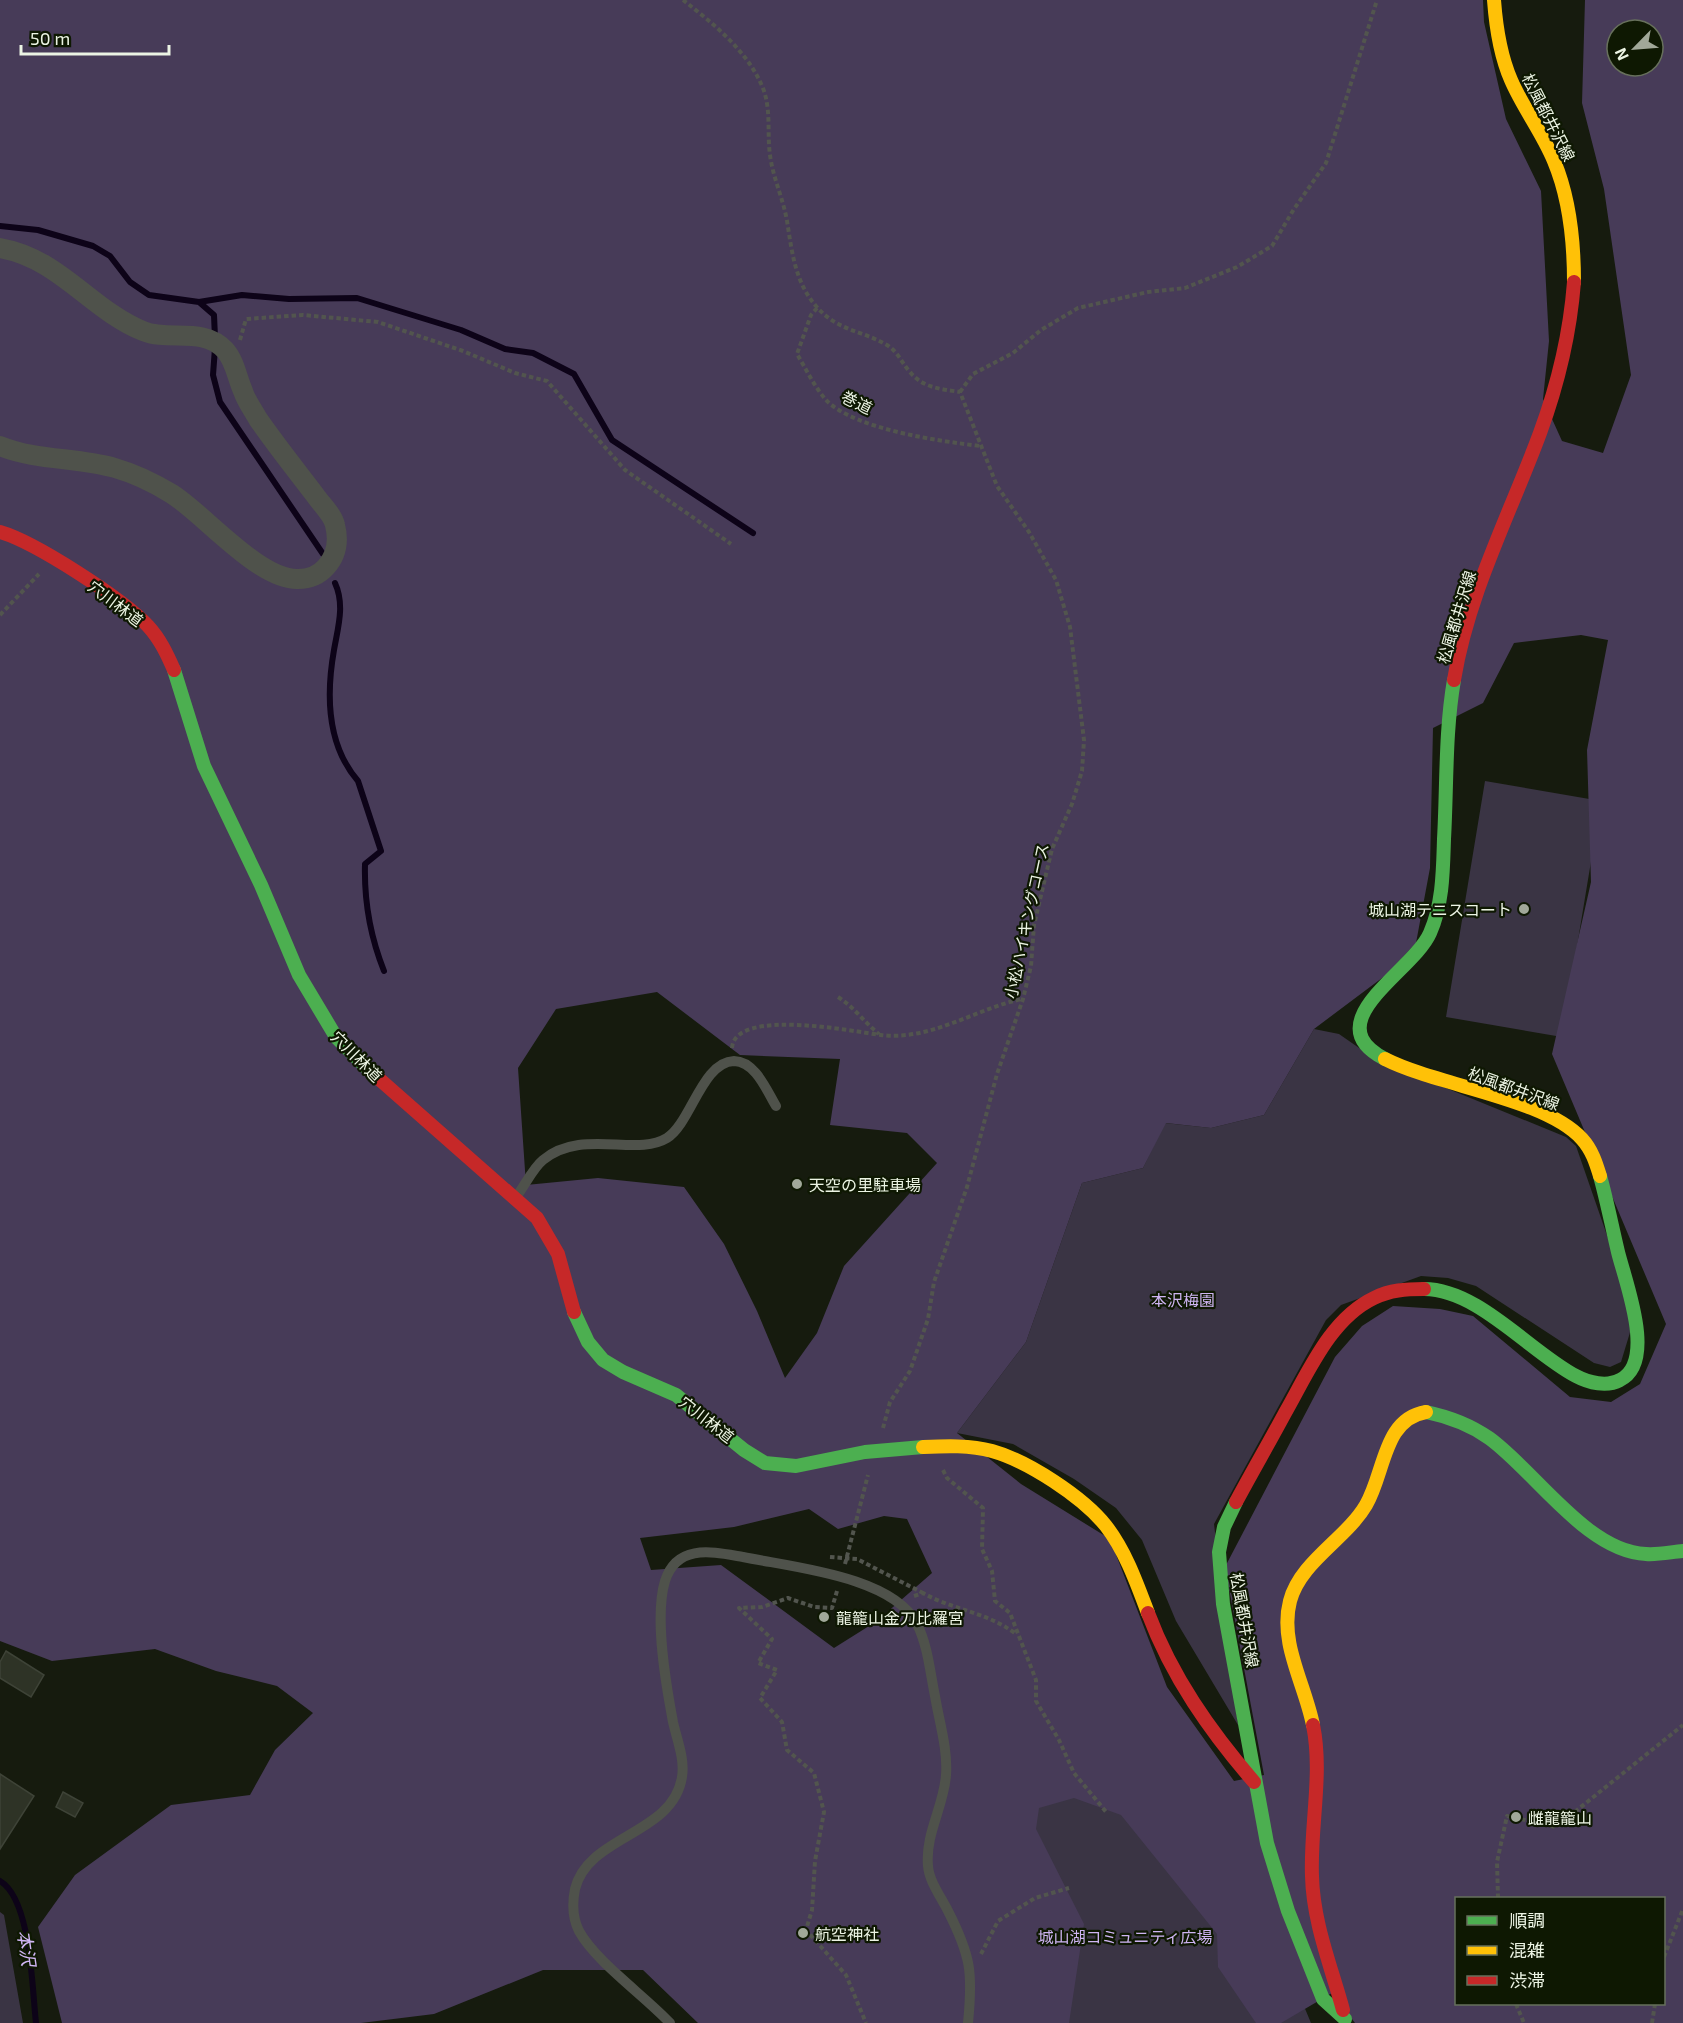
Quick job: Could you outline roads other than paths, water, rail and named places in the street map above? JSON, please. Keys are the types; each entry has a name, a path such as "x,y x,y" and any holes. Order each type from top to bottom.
{"street":[{"name":"松風都井沢線","path":"1346,2021 1323,1999 1305,1959 1267,1843 1223,1604 1220,1579 1224,1527 1322,1345 1356,1307 1375,1297 1418,1286 1445,1291 1464,1299 1576,1376 1596,1383 1616,1383 1631,1372 1637,1356 1637,1330 1600,1182 1592,1153 1578,1134 1563,1123 1538,1111 1400,1066 1374,1054 1361,1042 1359,1029 1362,1013 1376,995 1418,953 1429,937 1442,877 1449,722 1455,671 1482,584 1555,391 1567,339 1574,283 1572,228 1566,194 1554,160 1510,80 1499,43 1494,0"},
{"path":"0,248 33,258 59,272 124,323 146,333 193,335 212,341 225,350 233,363 243,394 259,420 335,523 337,549 332,562 312,578 297,580 280,577 263,567 176,496 144,478 113,467 44,458 0,446"},
{"name":"穴川林道","path":"0,532 22,540 54,558 124,606 149,627 171,662 196,749 261,886 296,971 326,1024 353,1056 537,1218 555,1246 571,1308 596,1353 619,1370 669,1391 688,1402 764,1462 794,1465 874,1452 932,1448 974,1448 993,1451 1015,1461 1093,1512 1120,1546 1150,1623 1167,1659 1219,1742 1254,1782"},
{"name":"松風都井沢線","path":"1346,2021 1313,1897 1318,1794 1315,1732 1287,1623 1291,1599 1301,1579 1364,1511 1378,1481 1391,1434 1403,1420 1424,1412 1466,1424 1490,1441 1602,1540 1617,1548 1645,1554 1683,1551"}],"lane":[{"path":"515,1197 542,1161 556,1152 592,1143 651,1144 668,1138 682,1122 711,1074 723,1064 733,1062 748,1067 759,1076 776,1106"},
{"path":"670,2023 593,1950 580,1933 573,1914 578,1878 590,1860 655,1819 671,1802 682,1779 682,1757 673,1721 660,1623 665,1580 681,1558 707,1550 841,1578 884,1592 894,1598 917,1624 927,1654 945,1757 944,1789 929,1839 928,1866 966,1948 971,1972 968,2023"}],"waterway":[{"path":"0,226 38,230 93,246 110,256 130,282 149,295 199,302 214,315 215,338"},
{"path":"199,302 242,295 289,299 357,298 461,330 505,349 533,353 574,374 612,440 753,533"},
{"path":"215,348 213,375 220,402 323,554"},
{"path":"335,583 340,608 331,667 331,719 340,752 358,781 381,851 365,864 365,878 372,932 384,971"},
{"name":"本沢","path":"0,1881 10,1891 24,1925 31,1967 36,2023"}],"place":[{"name":"城山湖テニスコート","path":"1524,909"},
{"name":"天空の里駐車場","path":"797,1184"},
{"name":"龍籠山金刀比羅宮","path":"824,1617"},
{"name":"雌龍籠山","path":"1516,1817"},
{"name":"航空神社","path":"803,1933"}],"park label":[{"name":"本沢梅園","path":"1183,1299"},
{"name":"城山湖コミュニティ広場","path":"1125,1936"}]}
